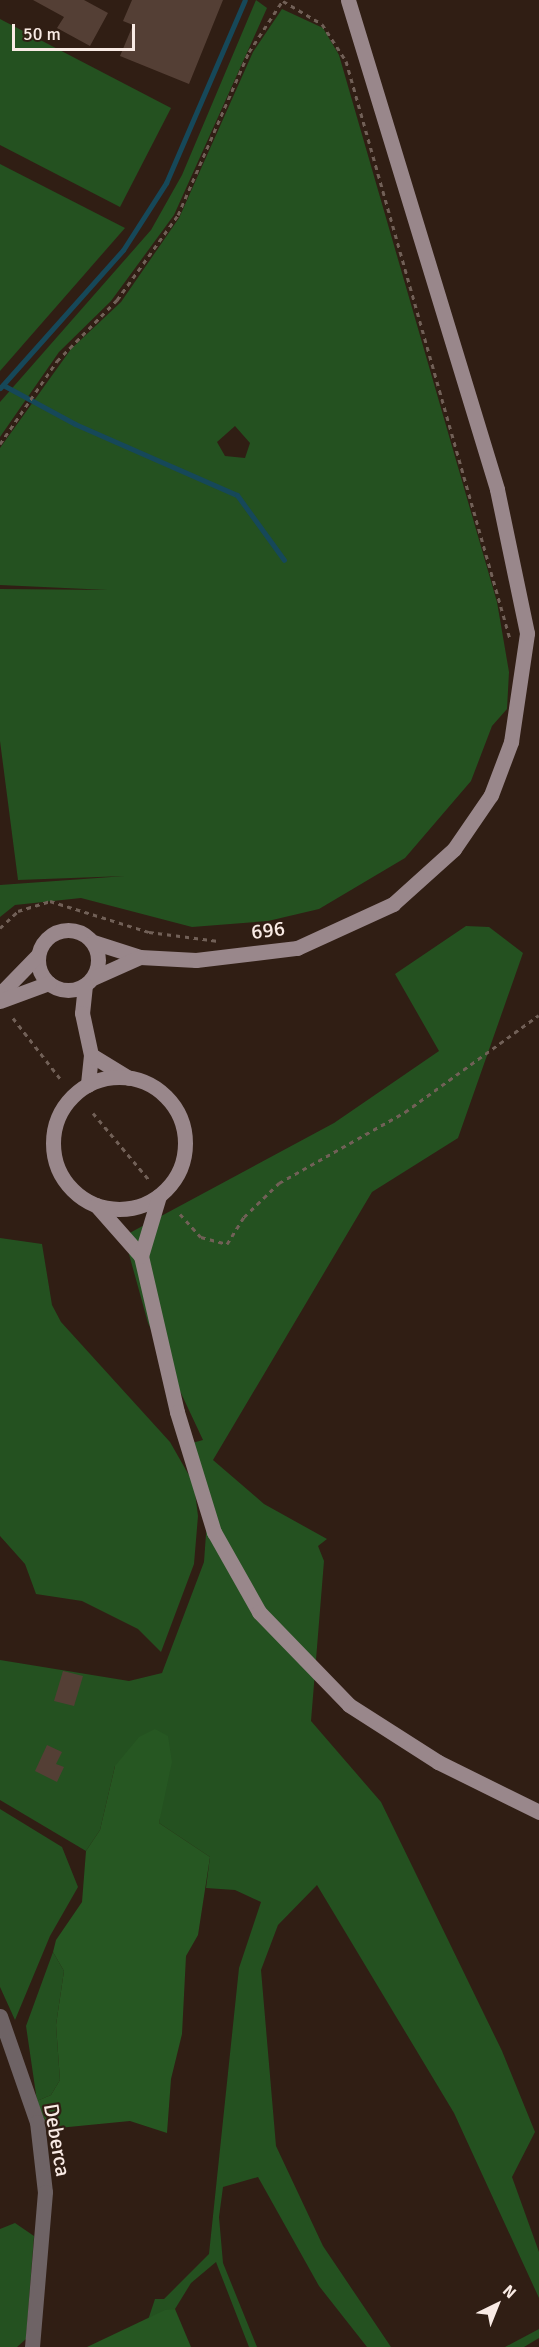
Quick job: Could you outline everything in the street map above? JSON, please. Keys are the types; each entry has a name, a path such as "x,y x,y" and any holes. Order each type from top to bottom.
{"main road":[{"name":"696","path":"0,994 38,955 56,931 77,930 93,942 140,957 196,960 297,948 393,904 454,849 491,795 511,742 527,633 497,489 348,0"},
{"path":"81,1013 89,982 99,960 93,942"},
{"path":"38,955 49,983"},
{"name":"696","path":"67,990 140,957"},
{"path":"0,1001 49,983 67,990 81,1013 90,1054 88,1085"},
{"path":"90,1054 168,1099 185,1139 183,1161 159,1196 141,1256"},
{"path":"130,1078 88,1085 59,1116 54,1148 63,1178 96,1205 141,1256 177,1413 214,1532 259,1612 349,1704 438,1762 539,1812"},
{"path":"96,1205 139,1206 159,1196"}],"street":[{"name":"Deberca","path":"0,2016 37,2122 45,2192 28,2345"}],"path":[{"path":"0,444 57,361 117,300 178,215 249,52 283,0 322,24 346,61 503,606 510,651"},
{"path":"0,928 18,911 50,901 148,932 231,940"},
{"path":"180,1214 201,1237 227,1244 244,1217 279,1183 405,1112 539,1015"},
{"path":"13,1018 63,1081"},
{"path":"93,1113 150,1182"}],"green space":[{"path":"256,0 267,8 174,215 111,301 59,352 0,437 0,402 151,230 182,175"},
{"path":"282,9 323,28 339,55 497,602 509,672 507,709 492,726 471,781 405,858 319,909 268,921 192,927 81,898 15,905 0,917 0,885 125,876 18,880 0,741 0,589 108,590 0,585 0,448 71,349 121,302 179,218 253,52","holes":["235,426 250,443 245,458 225,456 217,442"]},
{"path":"0,19 171,108 120,207 0,145"},
{"path":"0,164 125,228 0,371"},
{"path":"466,926 489,927 523,953 458,1138 372,1192 213,1460 264,1504 327,1539 318,1546 324,1561 311,1721 381,1802 502,2051 535,2132 512,2177 539,2252 539,2298 454,2113 317,1885 278,1925 261,1970 276,2146 323,2246 391,2347 367,2347 319,2286 258,2177 223,2187 219,2217 223,2263 257,2347 249,2347 216,2262 191,2283 175,2309 148,2320 155,2299 164,2299 209,2254 239,1968 261,1902 235,1890 206,1888 210,1857 159,1823 162,1801 115,1766 100,1830 86,1851 0,1800 0,1660 129,1681 162,1673 204,1562 207,1520 181,1446 203,1440 148,1323 124,1236 334,1123 439,1051 395,974"},
{"path":"0,1238 42,1244 52,1305 61,1322 170,1442 194,1484 198,1516 194,1564 161,1652 138,1629 82,1601 36,1594 25,1564 0,1536"},
{"path":"155,1729 168,1736 172,1762 159,1823 210,1857 198,1935 186,1956 182,2034 171,2079 167,2133 130,2121 48,2129 37,2101 51,2095 60,2080 56,2025 64,1971 53,1952 56,1940 82,1902 86,1851 100,1830 115,1766 139,1737"},
{"path":"0,1809 62,1847 78,1887 50,1936 15,2020 0,1987"},
{"path":"53,1952 64,1971 56,2025 60,2080 51,2095 37,2101 26,2026"},
{"path":"15,2223 34,2236 26,2339 17,2347 0,2347 0,2229"},
{"path":"175,2309 191,2347 87,2347 165,2310"},
{"path":"539,2329 539,2338 524,2347 505,2347"}],"building":[{"path":"33,0 84,0 108,13 90,46 57,28 64,17"},
{"path":"132,0 223,0 189,84 120,56 133,25 123,21"},
{"path":"63,1671 83,1676 74,1706 54,1701"},
{"path":"47,1745 62,1752 56,1764 64,1767 57,1782 35,1771"}],"waterway":[{"path":"0,388 123,250 166,183 245,0"},
{"path":"3,385 75,424 237,495 284,560"}]}
